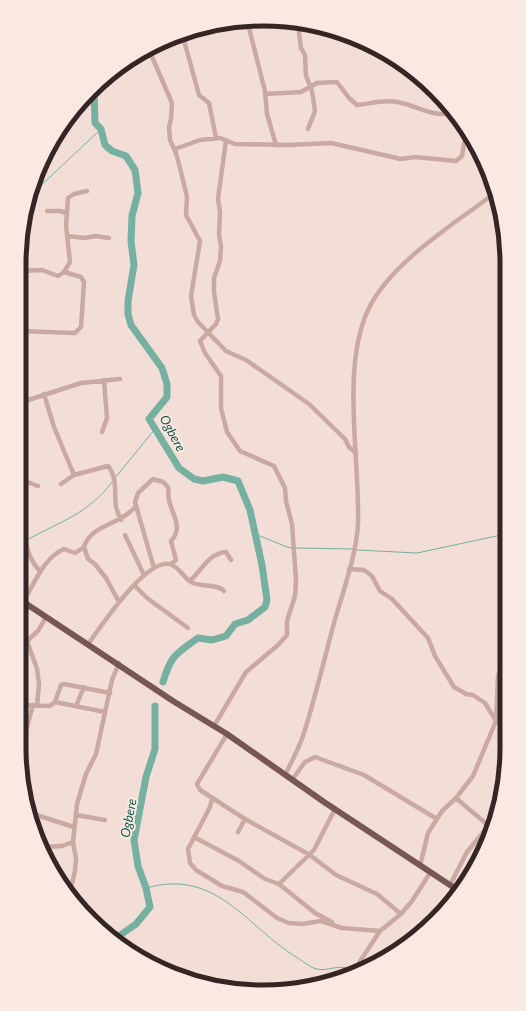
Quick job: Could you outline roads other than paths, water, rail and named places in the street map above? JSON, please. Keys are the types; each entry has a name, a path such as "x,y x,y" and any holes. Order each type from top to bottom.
{"main road":[{"path":"26,603 119,663 173,701 227,734 292,780 454,888"}],"street":[{"path":"249,27 266,94 268,114 276,145"},
{"path":"299,29 301,48 305,55 306,76 315,111 308,129"},
{"path":"185,40 199,95 209,103 216,138"},
{"path":"151,54 172,103 169,134 170,140 174,149 187,197 186,215 200,240 192,296 192,304 198,322 226,351 246,360 309,404 345,439 349,447 356,453"},
{"path":"266,94 301,92 321,82 337,82 352,102 356,104 396,101 429,112 440,114 446,113"},
{"path":"174,149 200,140 216,138 235,144 276,145 331,143 401,159 415,157 456,161 462,156 465,139"},
{"path":"214,726 246,672 278,645 287,635 287,621 295,596 296,580 292,524 286,501 285,488 274,466 240,452 227,432 221,408 221,376 205,353 200,341 208,334 218,319 214,292 214,278 220,254 220,212 218,199 226,140"},
{"path":"26,271 42,270 58,276 64,272 70,262 67,236 69,196 87,191"},
{"path":"285,775 302,737 349,569 358,526 359,484 356,453 355,355 359,336 368,309 392,274 490,197"},
{"path":"47,211 60,211 67,213"},
{"path":"67,236 85,238 95,236 109,238"},
{"path":"26,331 75,333 79,331 81,327 84,282 81,278 64,272"},
{"path":"26,400 81,383 120,378"},
{"path":"102,432 107,418 104,380"},
{"path":"44,394 54,427 74,475"},
{"path":"61,484 74,475 108,466 112,470 115,484 116,506 121,520"},
{"path":"26,480 38,486"},
{"path":"154,568 135,507 138,493 150,480 163,482 168,487 169,499 178,525 176,536 171,541 176,560 172,564"},
{"path":"26,592 40,571 60,550 66,549 75,553 84,548 88,538 121,520 135,507"},
{"path":"125,535 144,576"},
{"path":"26,540 31,560 40,571"},
{"path":"84,548 88,559 96,564 106,578 119,602"},
{"path":"190,581 203,564 217,555 226,552 231,560"},
{"path":"88,644 119,602 134,585 161,564 172,564 190,581 204,587 217,587 224,592"},
{"path":"349,569 364,570 372,576 380,591 392,599 428,638 435,656 454,687 486,703 493,713 496,721 500,723"},
{"path":"134,585 147,598 188,628"},
{"path":"26,610 30,606"},
{"path":"26,734 35,706 39,684 37,669 27,641 38,631 46,616"},
{"path":"71,887 76,860 73,842 74,828 80,790 98,747 105,712 119,663"},
{"path":"420,866 428,833 442,811 456,798 473,776 496,721 498,676 500,670"},
{"path":"26,705 50,706 55,702 61,685 68,683 110,693"},
{"path":"76,706 84,687"},
{"path":"55,702 105,712"},
{"path":"227,734 198,784 200,790 212,799 310,855 336,874 377,894 401,914"},
{"path":"292,780 305,762 315,757 364,775 437,819"},
{"path":"456,798 487,823"},
{"path":"212,799 210,807 188,849 190,863 205,876 226,888 243,892 277,918 289,923 302,924 320,921 342,928 380,931"},
{"path":"279,884 310,855 335,809"},
{"path":"76,814 105,820"},
{"path":"36,815 74,828"},
{"path":"238,832 246,819"},
{"path":"450,885 467,852 485,831"},
{"path":"194,837 234,857 265,879 279,884 314,913 342,928"},
{"path":"47,847 62,846 73,842"},
{"path":"357,966 380,931 401,914 424,884 430,873"}],"waterway":[{"name":"Ogbere","path":"94,96 95,123 101,129 105,145 112,151 126,156 135,170 138,193 132,216 131,241 134,265 128,301 128,314 131,325 162,368 167,384 167,397 149,419 179,468 194,479 203,481 223,477 238,481 250,510 262,565 267,600 265,607 248,620 235,624 226,636 212,640 198,638 184,648 172,660 163,682"},
{"path":"39,187 101,129"},
{"path":"115,478 155,429"},
{"path":"27,540 63,522 84,509 103,493 112,482"},
{"path":"255,534 292,548"},
{"path":"357,550 417,553 500,535"},
{"path":"295,548 354,549"},
{"name":"Ogbere","path":"119,936 136,924 150,907 146,888 138,866 134,840 146,777 155,749 155,706"},
{"path":"146,888 170,884 192,886 211,893 228,903 278,944 312,967 321,970 338,967 349,969"}]}
